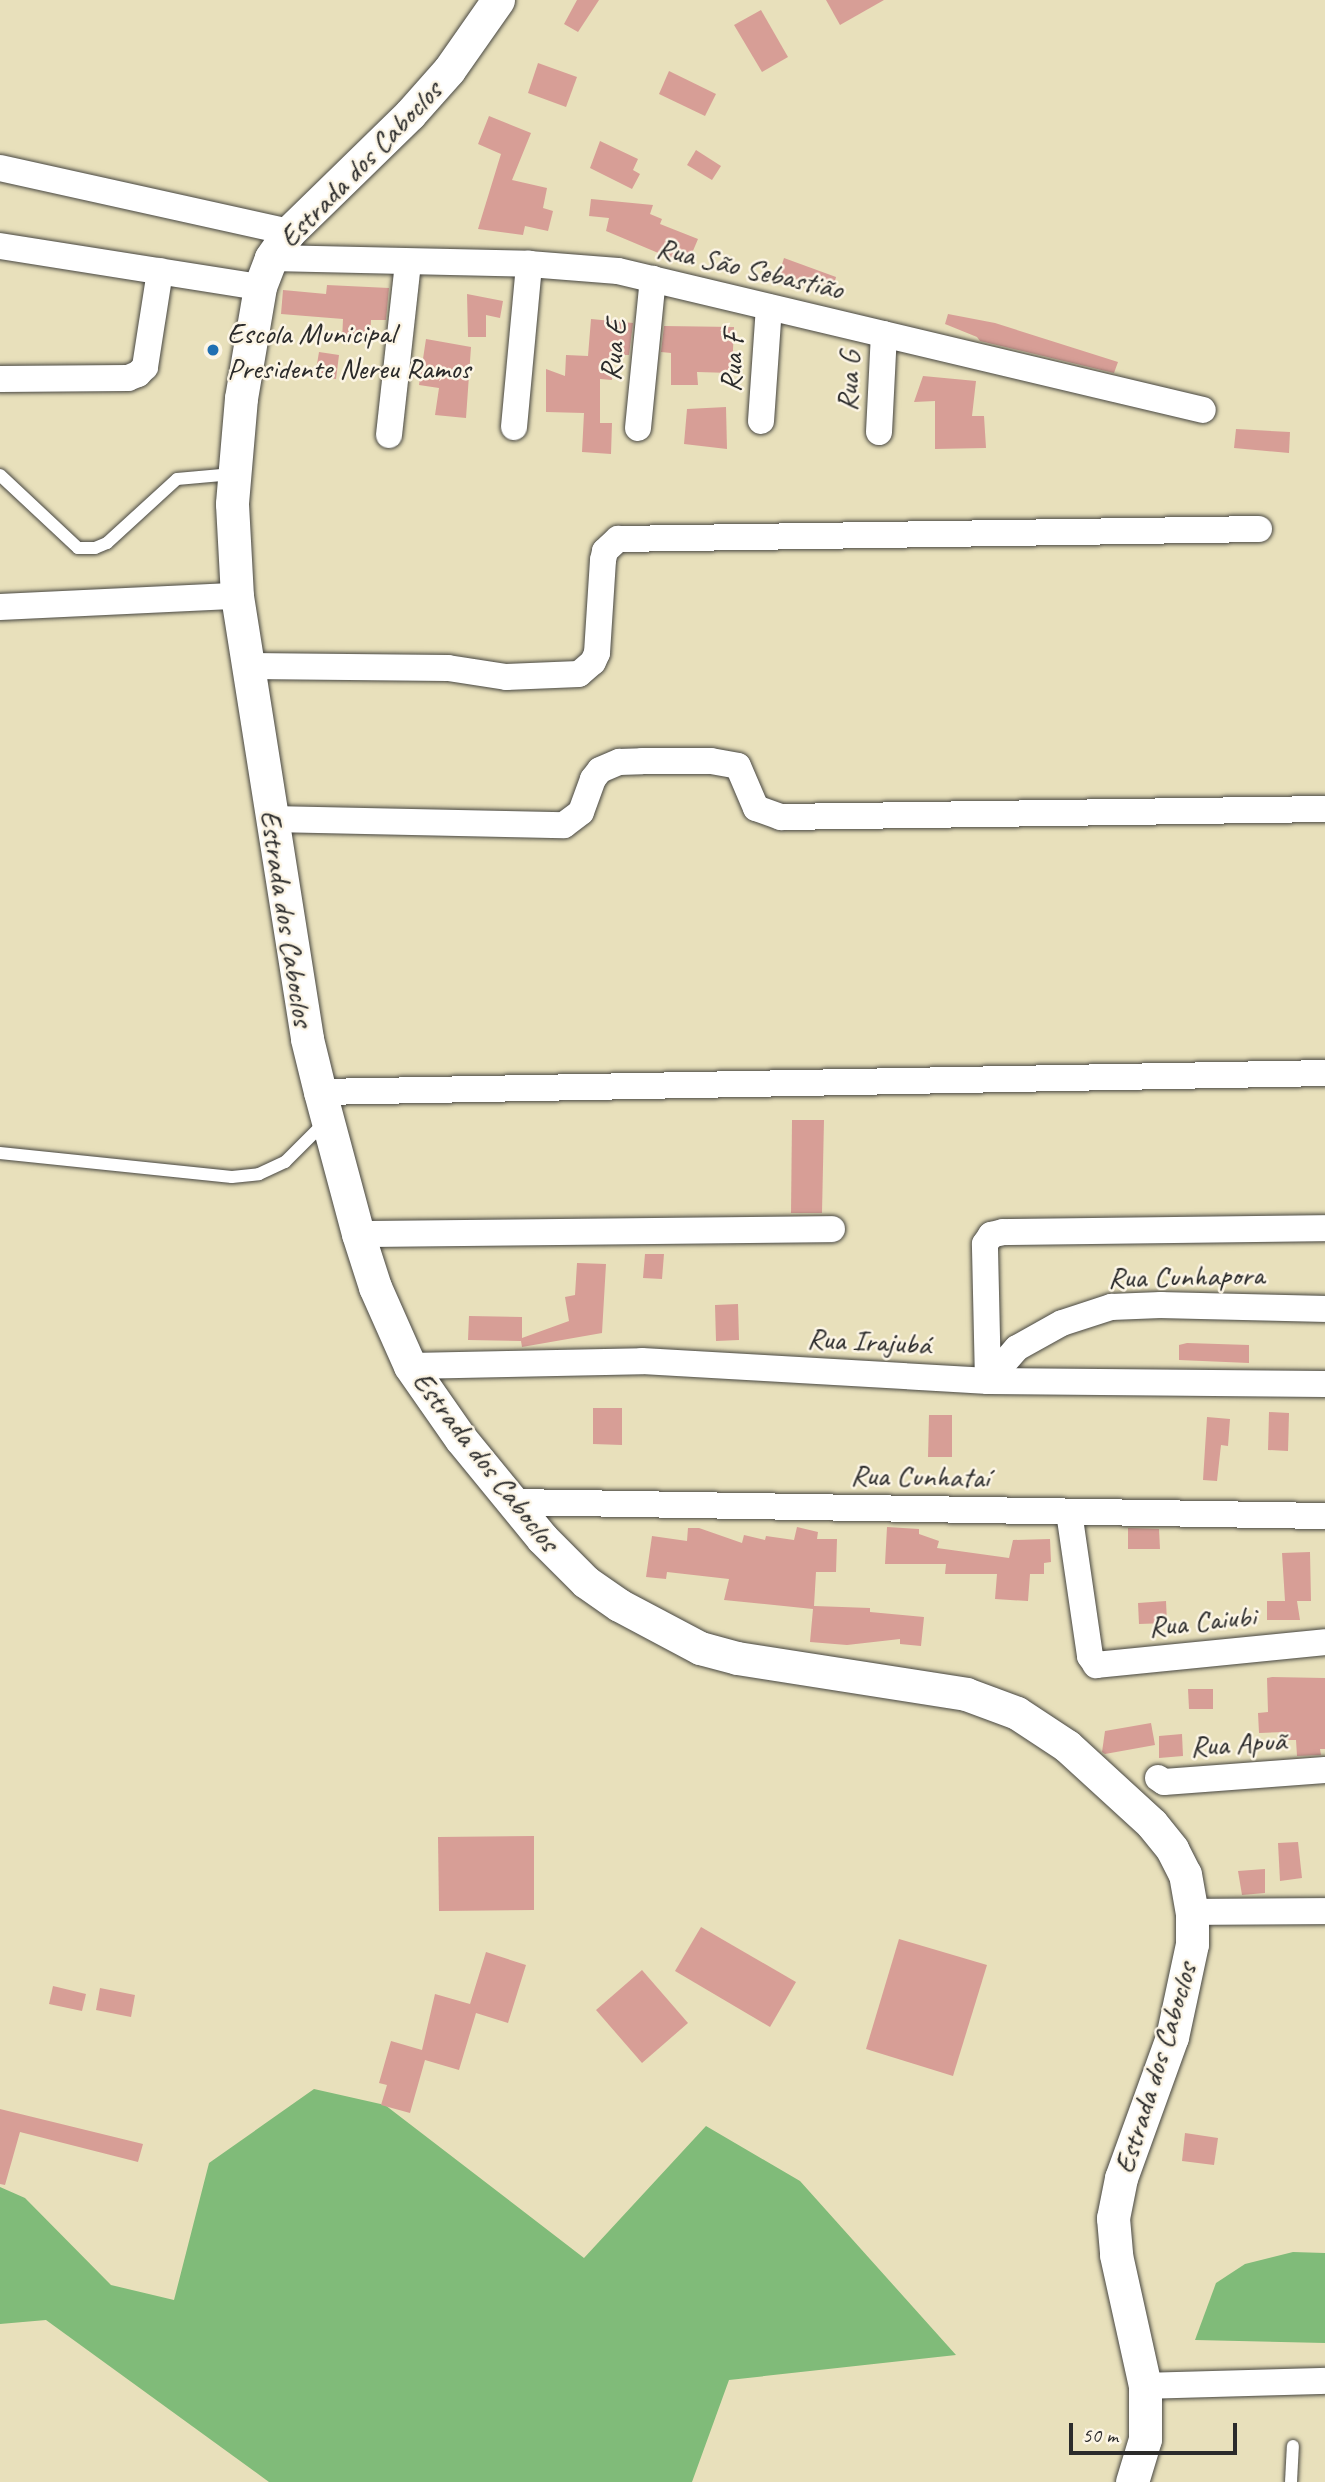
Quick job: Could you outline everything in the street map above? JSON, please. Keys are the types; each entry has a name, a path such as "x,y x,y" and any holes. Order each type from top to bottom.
{"street":[{"name":"Estrada dos Caboclos","path":"498,0 449,70 273,259 241,398 234,474 233,541 237,596 307,1039 324,1106 375,1287 410,1366 444,1417 542,1538 586,1582 618,1605 700,1648 737,1658 966,1694 1017,1713 1068,1746 1152,1824 1172,1849 1185,1874 1192,1912 1192,1944 1172,2036 1121,2178 1114,2218 1116,2255 1145,2386 1145,2439 1132,2482"},
{"path":"0,168 273,259"},
{"path":"0,246 160,271 273,259"},
{"name":"Rua São Sebastião","path":"273,259 529,264 618,271 1203,410"},
{"path":"389,435 408,262"},
{"path":"514,428 529,264"},
{"path":"0,379 128,378 138,374 145,367 160,271"},
{"name":"Rua E","path":"638,428 653,279"},
{"name":"Rua F","path":"761,421 769,307"},
{"name":"Rua G","path":"879,432 884,334"},
{"path":"249,666 448,668 506,677 579,674 593,662 597,653 603,561 605,551 618,539 1259,528"},
{"path":"0,607 237,596"},
{"path":"271,819 564,825 581,812 593,779 600,771 619,762 642,761 710,761 738,766 756,808 781,817 1325,809"},
{"path":"324,1106 1325,1073"},
{"path":"988,1381 985,1244 991,1235 1003,1232 1325,1228"},
{"path":"358,1234 832,1229"},
{"name":"Rua Cunhapora","path":"988,1381 1017,1348 1062,1323 1111,1307 1161,1305 1325,1309"},
{"name":"Rua Irajubá","path":"410,1366 642,1361 988,1381 1325,1384"},
{"name":"Rua Cunhataí","path":"514,1502 1325,1516"},
{"name":"Rua Caiubi","path":"1069,1512 1090,1656 1096,1665 1325,1642"},
{"name":"Rua Apuã","path":"1158,1778 1164,1782 1325,1770"},
{"path":"1192,1912 1325,1911"},
{"path":"1145,2386 1325,2381"}],"lane":[{"path":"0,475 78,548 95,548 107,543 177,479 234,474"},
{"path":"0,1153 232,1177 259,1174 285,1162 324,1106"},
{"path":"1291,2482 1293,2446"}],"green space":[{"path":"314,2089 385,2105 584,2258 706,2126 800,2181 956,2355 729,2380 692,2482 269,2482 46,2320 0,2324 0,2187 25,2198 111,2285 174,2300 209,2163"},
{"path":"1293,2252 1325,2253 1325,2343 1195,2340 1216,2283 1245,2264"}],"building":[{"path":"577,0 599,0 578,32 564,24"},
{"path":"826,0 884,0 840,25"},
{"path":"761,10 788,57 762,72 734,25"},
{"path":"538,63 577,77 566,107 528,93"},
{"path":"669,71 716,94 705,116 659,94"},
{"path":"489,116 531,133 512,180 547,188 543,208 553,211 548,231 525,226 523,235 478,229 501,154 478,144"},
{"path":"600,141 638,159 633,170 640,174 632,189 590,168"},
{"path":"696,150 721,166 712,180 687,165"},
{"path":"591,199 653,205 650,214 662,219 660,224 698,239 690,258 677,253 675,260 606,231 609,218 589,216"},
{"path":"784,258 836,277 834,285 778,277"},
{"path":"327,285 389,288 386,320 371,320 370,342 342,341 343,319 281,314 283,290 326,294"},
{"path":"467,294 503,301 500,318 486,315 486,337 468,337"},
{"path":"948,314 995,323 1118,362 1114,373 980,341 977,337 945,324"},
{"path":"591,319 633,323 629,355 614,355 612,380 600,379 600,423 612,423 611,454 582,452 584,413 546,412 546,369 565,376 566,355 588,356"},
{"path":"664,326 734,327 732,373 697,372 698,385 671,385 671,353 661,352"},
{"path":"426,339 471,347 466,418 435,415 439,388 419,385"},
{"path":"319,352 339,355 336,379 315,376"},
{"path":"923,376 976,381 972,416 984,416 986,448 935,449 935,401 914,402"},
{"path":"726,407 727,449 684,444 687,409"},
{"path":"1236,429 1290,432 1289,453 1234,448"},
{"path":"792,1120 824,1120 822,1213 791,1213"},
{"path":"645,1254 664,1254 662,1279 643,1278"},
{"path":"577,1263 606,1264 602,1333 522,1347 521,1341 468,1340 469,1316 522,1317 522,1338 569,1321 565,1297 575,1295"},
{"path":"738,1304 739,1340 716,1341 715,1305"},
{"path":"1179,1345 1249,1345 1249,1363 1179,1360"},
{"path":"593,1408 622,1408 622,1445 593,1444"},
{"path":"1269,1412 1289,1413 1288,1451 1268,1450"},
{"path":"929,1415 952,1415 952,1457 928,1457"},
{"path":"1207,1417 1230,1419 1228,1446 1221,1445 1217,1481 1203,1480"},
{"path":"797,1527 818,1532 817,1539 837,1539 836,1572 816,1572 814,1606 870,1608 870,1612 924,1617 921,1646 900,1644 900,1639 847,1645 810,1642 813,1609 724,1600 729,1579 667,1572 666,1579 646,1577 652,1536 687,1541 688,1528 699,1528 742,1543 744,1535 765,1540 766,1536 794,1540"},
{"path":"887,1527 919,1529 919,1534 939,1541 937,1548 1009,1558 1013,1540 1050,1539 1051,1562 1044,1563 1044,1574 1030,1574 1028,1601 995,1599 997,1574 945,1574 946,1564 885,1564"},
{"path":"1128,1528 1159,1529 1160,1549 1128,1549"},
{"path":"1310,1552 1311,1601 1297,1601 1300,1620 1267,1620 1267,1601 1285,1601 1282,1553"},
{"path":"1166,1601 1167,1623 1139,1624 1138,1603"},
{"path":"1267,1678 1325,1678 1325,1749 1320,1749 1321,1755 1297,1756 1296,1740 1287,1740 1286,1732 1259,1733 1258,1713 1268,1712"},
{"path":"1188,1689 1213,1689 1213,1709 1189,1709"},
{"path":"1151,1723 1155,1745 1105,1754 1102,1752 1105,1731"},
{"path":"1182,1734 1183,1756 1159,1758 1159,1736"},
{"path":"534,1836 534,1910 439,1911 438,1837"},
{"path":"1298,1842 1302,1878 1280,1881 1278,1843"},
{"path":"1265,1869 1265,1893 1242,1895 1238,1871"},
{"path":"701,1927 796,1982 770,2027 675,1971"},
{"path":"899,1939 987,1965 953,2076 866,2049"},
{"path":"486,1952 526,1965 508,2023 476,2013 459,2070 425,2060 410,2113 381,2105 387,2085 379,2083 391,2041 422,2050 435,1994 470,2004"},
{"path":"642,1970 688,2023 642,2063 596,2010"},
{"path":"53,1986 86,1994 82,2011 49,2004"},
{"path":"100,1988 135,1995 131,2017 96,2010"},
{"path":"0,2109 143,2144 138,2162 20,2132 5,2185 0,2184"},
{"path":"1185,2133 1218,2138 1214,2165 1182,2161"}],"place":[{"name":"Escola Municipal Presidente Nereu Ramos","path":"213,350"}]}
